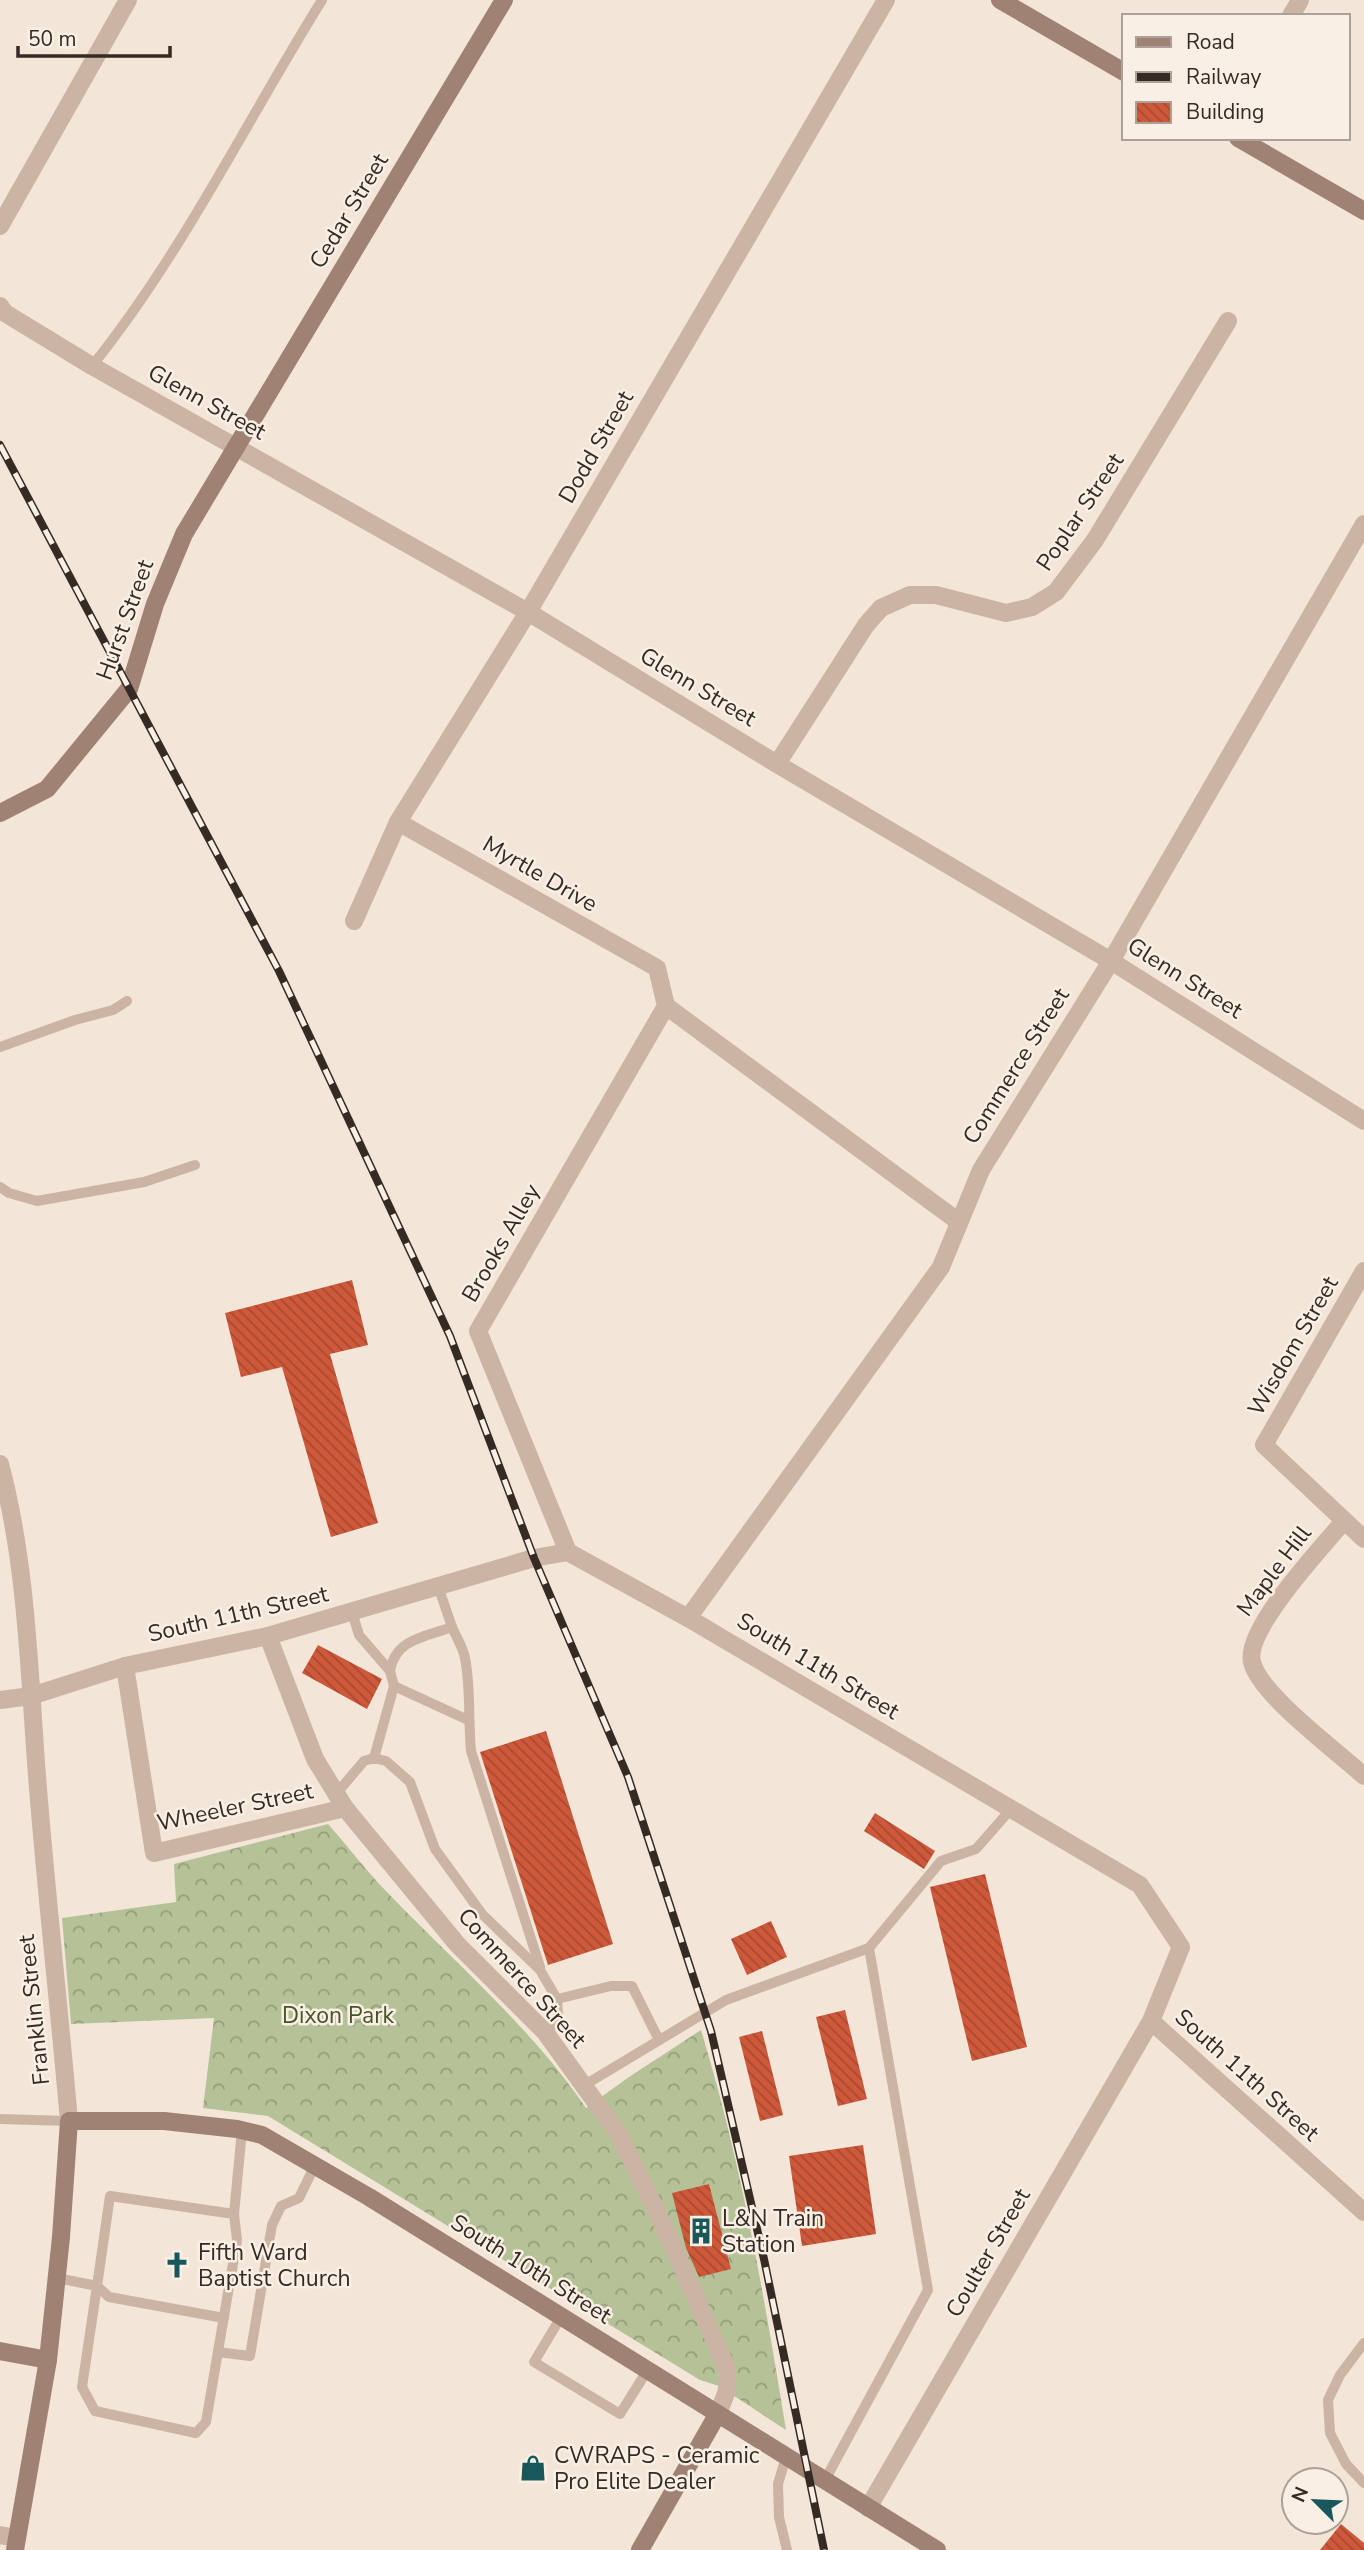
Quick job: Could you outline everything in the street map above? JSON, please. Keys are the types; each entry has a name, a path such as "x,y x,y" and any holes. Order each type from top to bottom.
{"street":[{"path":"0,226 128,0"},
{"name":"Cedar Street","path":"236,446 504,0"},
{"name":"Dodd Street","path":"354,921 398,822 528,612 886,0"},
{"path":"1000,0 1122,71"},
{"path":"1241,140 1364,211"},
{"name":"Glenn Street","path":"0,306 5,313 92,366 528,612 777,764 1111,961 1364,1121"},
{"name":"Poplar Street","path":"777,764 866,625 881,608 910,596 936,595 1006,613 1032,607 1056,592 1095,540 1228,321"},
{"name":"Hurst Street","path":"0,813 47,789 129,689 155,604 184,534 236,446"},
{"name":"Commerce Street","path":"688,1618 940,1267 981,1170 1111,961 1364,524"},
{"name":"Myrtle Drive","path":"398,822 657,968 666,1006"},
{"path":"666,1006 959,1222"},
{"name":"Brooks Alley","path":"568,1552 478,1331 666,1006"},
{"name":"Wisdom Street","path":"1344,1521 1264,1445 1364,1271"},
{"name":"Franklin Street","path":"0,1464 9,1496 18,1549 47,1906 69,2121 48,2360 10,2541"},
{"path":"1344,1521 1364,1539"},
{"name":"Maple Hill","path":"1344,1521 1266,1617 1254,1639 1252,1661 1264,1686 1364,1776"},
{"name":"South 11th Street","path":"0,1700 31,1696 125,1666 268,1636 534,1558 568,1552 688,1618 1140,1885 1181,1947 1151,2021 1364,2212"},
{"name":"Commerce Street","path":"268,1636 316,1759 340,1801 457,1944 545,2032 620,2136 667,2233 725,2364 729,2380 728,2391 640,2550"},
{"name":"Wheeler Street","path":"125,1666 154,1853 340,1801"},
{"name":"Coulter Street","path":"868,2508 1151,2021"},
{"name":"South 10th Street","path":"69,2121 164,2121 242,2130 262,2135 369,2197 937,2550"},
{"path":"0,2351 48,2360"}],"lane":[{"path":"92,366 114,338 182,236 322,0"},
{"path":"0,1047 75,1020 113,1010 127,1001"},
{"path":"0,1187 9,1194 37,1201 144,1182 195,1165"},
{"path":"438,1586 464,1655 469,1688 471,1751 540,1970 557,1999 558,2016 545,2032"},
{"path":"352,1612 359,1635 390,1671"},
{"path":"374,1758 394,1686 390,1671 392,1657 407,1643 452,1627"},
{"path":"394,1686 468,1720"},
{"path":"340,1801 364,1761 374,1758 386,1760 410,1782 435,1849 482,1914 540,1970"},
{"path":"583,2086 726,2000 869,1948 941,1861 976,1849 1011,1809"},
{"path":"825,2480 928,2290 869,1948"},
{"path":"557,1999 611,1986 632,1986 659,2040"},
{"path":"0,2119 69,2121"},
{"path":"234,2214 110,2196 82,2388 95,2411 196,2433 206,2422 237,2240 234,2214 242,2130"},
{"path":"218,2352 250,2356 272,2225 281,2206 299,2198 315,2165"},
{"path":"57,2278 97,2287 109,2297 224,2318"},
{"path":"561,2317 534,2362 620,2414 647,2371"},
{"path":"1364,2343 1340,2375 1328,2400 1330,2433 1346,2464 1364,2483"},
{"path":"786,2457 778,2484 779,2517 787,2550"}],"green space":[{"name":"Dixon Park","path":"328,1824 379,1884 517,2023 586,2108 701,2030 740,2179 786,2430 719,2386 700,2380 268,2116 203,2108 214,2018 71,2024 62,1918 176,1902 174,1864"}],"building":[{"path":"352,1280 368,1345 330,1354 378,1523 331,1537 282,1367 241,1377 225,1313"},
{"path":"318,1645 382,1679 367,1709 302,1673"},
{"path":"546,1731 613,1944 548,1965 480,1752"},
{"path":"875,1813 935,1851 924,1869 864,1831"},
{"path":"985,1874 1027,2047 972,2061 930,1887"},
{"path":"771,1921 787,1957 747,1975 731,1939"},
{"path":"845,2010 867,2099 838,2106 816,2017"},
{"path":"762,2031 783,2115 760,2121 739,2037"},
{"path":"863,2145 876,2234 802,2246 789,2156"},
{"name":"L&N Train Station","path":"709,2184 731,2269 699,2277 686,2248 672,2193"},
{"path":"1350,2531 1364,2543 1364,2550 1320,2550 1331,2536 1350,2536"}],"railway":[{"path":"0,445 279,971 450,1336 534,1558 628,1777 711,2031 764,2259 824,2550"}],"place":[{"name":"L&N Train Station","path":"701,2231"},
{"name":"Fifth Ward Baptist Church","path":"177,2265"},
{"name":"CWRAPS - Ceramic Pro Elite Dealer","path":"533,2468"}]}
